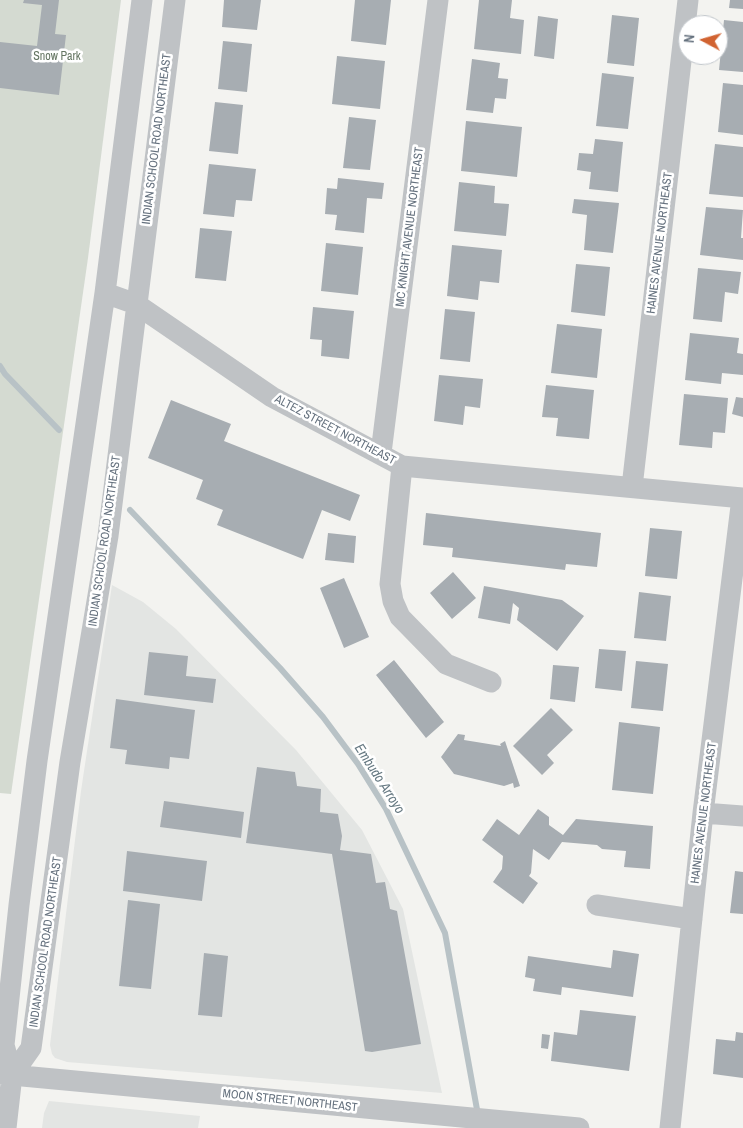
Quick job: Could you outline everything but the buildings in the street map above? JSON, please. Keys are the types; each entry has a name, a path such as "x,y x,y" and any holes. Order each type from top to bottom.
{"street":[{"name":"INDIAN SCHOOL ROAD NORTHEAST","path":"6,1128 4,1045 19,905 38,751 105,292 142,0"},
{"name":"INDIAN SCHOOL ROAD NORTHEAST","path":"6,1074 31,1048 70,762 108,536 175,0"},
{"name":"MC KNIGHT AVENUE NORTHEAST","path":"381,453 438,0"},
{"name":"HAINES AVENUE NORTHEAST","path":"632,487 688,0"},
{"name":"ALTEZ STREET NORTHEAST","path":"105,292 136,304 272,397 381,453 402,466 743,498"},
{"path":"402,466 390,584 400,617 446,664 492,682"},
{"name":"HAINES AVENUE NORTHEAST","path":"670,1128 704,813 743,498"},
{"path":"704,813 743,816"},
{"path":"597,905 692,919"},
{"name":"MOON STREET NORTHEAST","path":"6,1074 580,1128"}],"shaded area":[{"path":"112,585 143,602 176,629 296,750 362,830 403,909 442,1093 67,1062 55,1058 52,1054 50,1045 81,791"},
{"path":"49,1101 200,1116 198,1128 42,1128 44,1113"}],"green space":[{"name":"Snow Park","path":"0,0 121,0 88,258 11,794 0,793"}],"waterway":[{"name":"Embudo Arroyo","path":"0,366 5,374 59,430"},
{"name":"Embudo Arroyo","path":"130,510 280,668 323,717 358,764 386,809 445,933 478,1115"}]}
